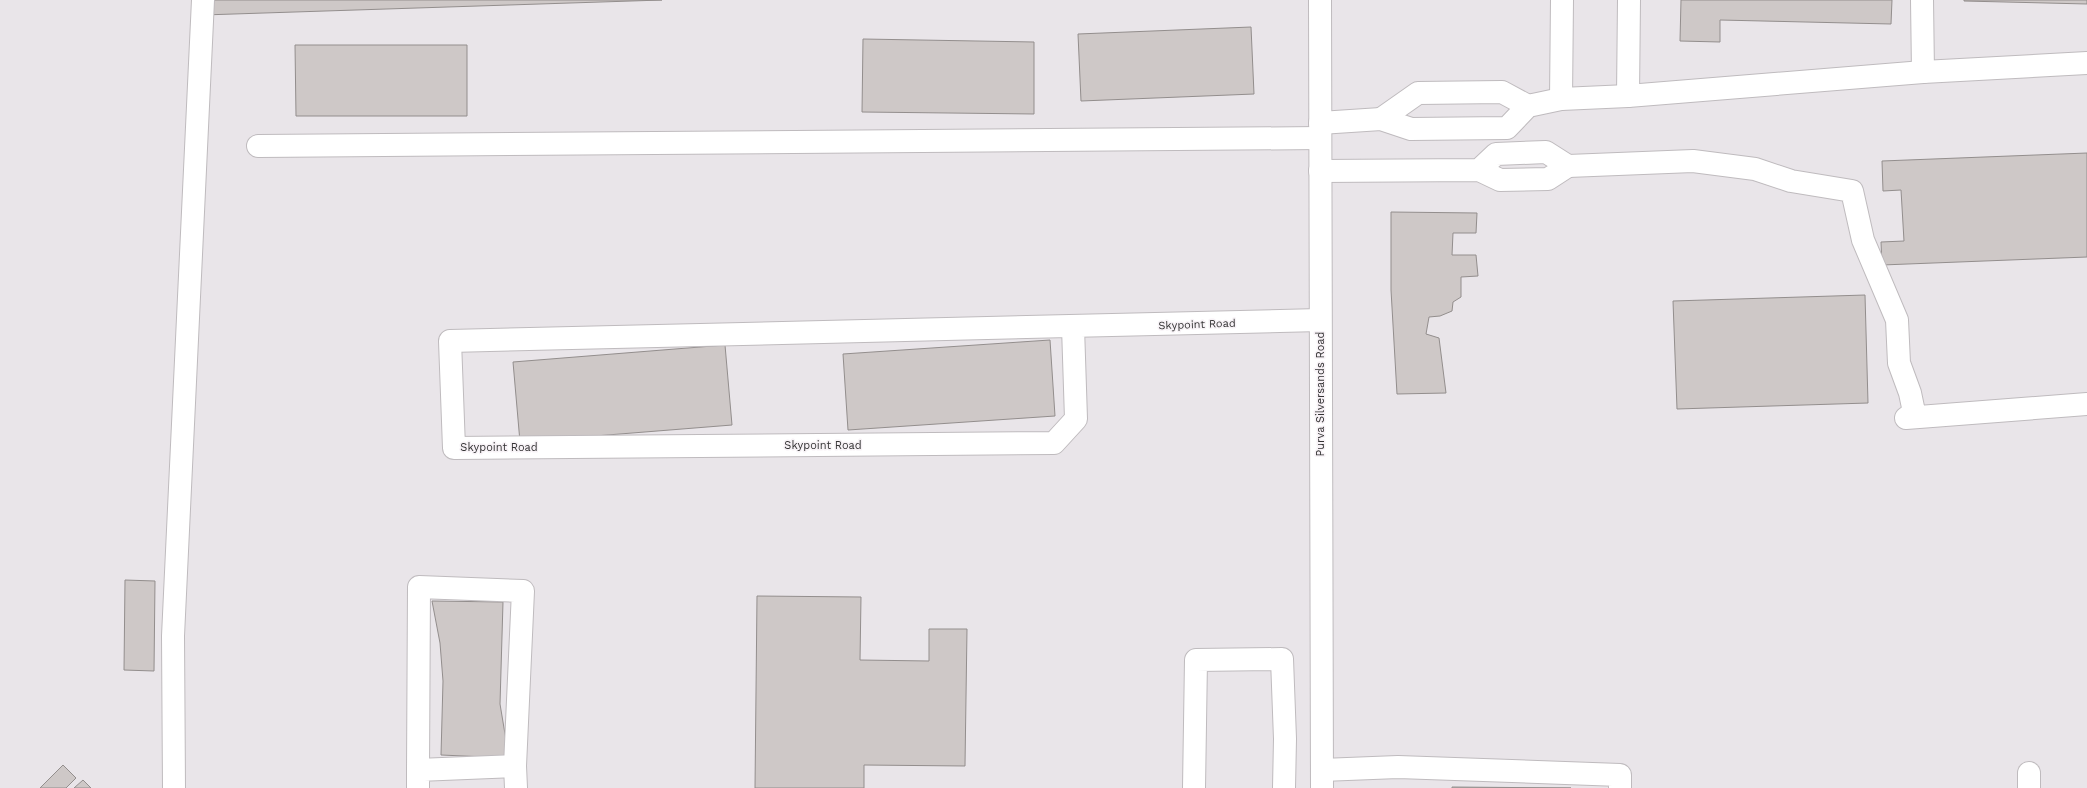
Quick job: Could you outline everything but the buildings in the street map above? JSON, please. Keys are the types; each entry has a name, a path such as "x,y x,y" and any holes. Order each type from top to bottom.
{"street":[{"path":"174,788 173,636 203,0"},
{"name":"Purva Silversands Road","path":"1320,0 1322,779"},
{"path":"1560,99 1562,0"},
{"path":"1628,96 1629,0"},
{"path":"1922,0 1923,72"},
{"path":"1382,119 1411,129 1507,128 1528,106 1560,99 1628,96 1923,72 2087,63"},
{"path":"258,146 1320,130 1382,119 1418,93 1502,92 1528,106"},
{"path":"1320,171 1479,170 1496,154 1546,152 1568,166 1693,161 1755,169 1791,181 1852,191 1863,240 1897,320 1899,363 1910,394 1914,412 1906,418 2087,404"},
{"name":"Skypoint Road","path":"1073,326 1076,419 1054,443 454,448 450,341 1320,320"},
{"path":"515,766 418,779 419,587 523,591 515,766 516,788"},
{"path":"1194,788 1196,660 1282,659 1285,739 1284,788"},
{"path":"1322,779 1398,767 1620,775 1620,788"}]}
